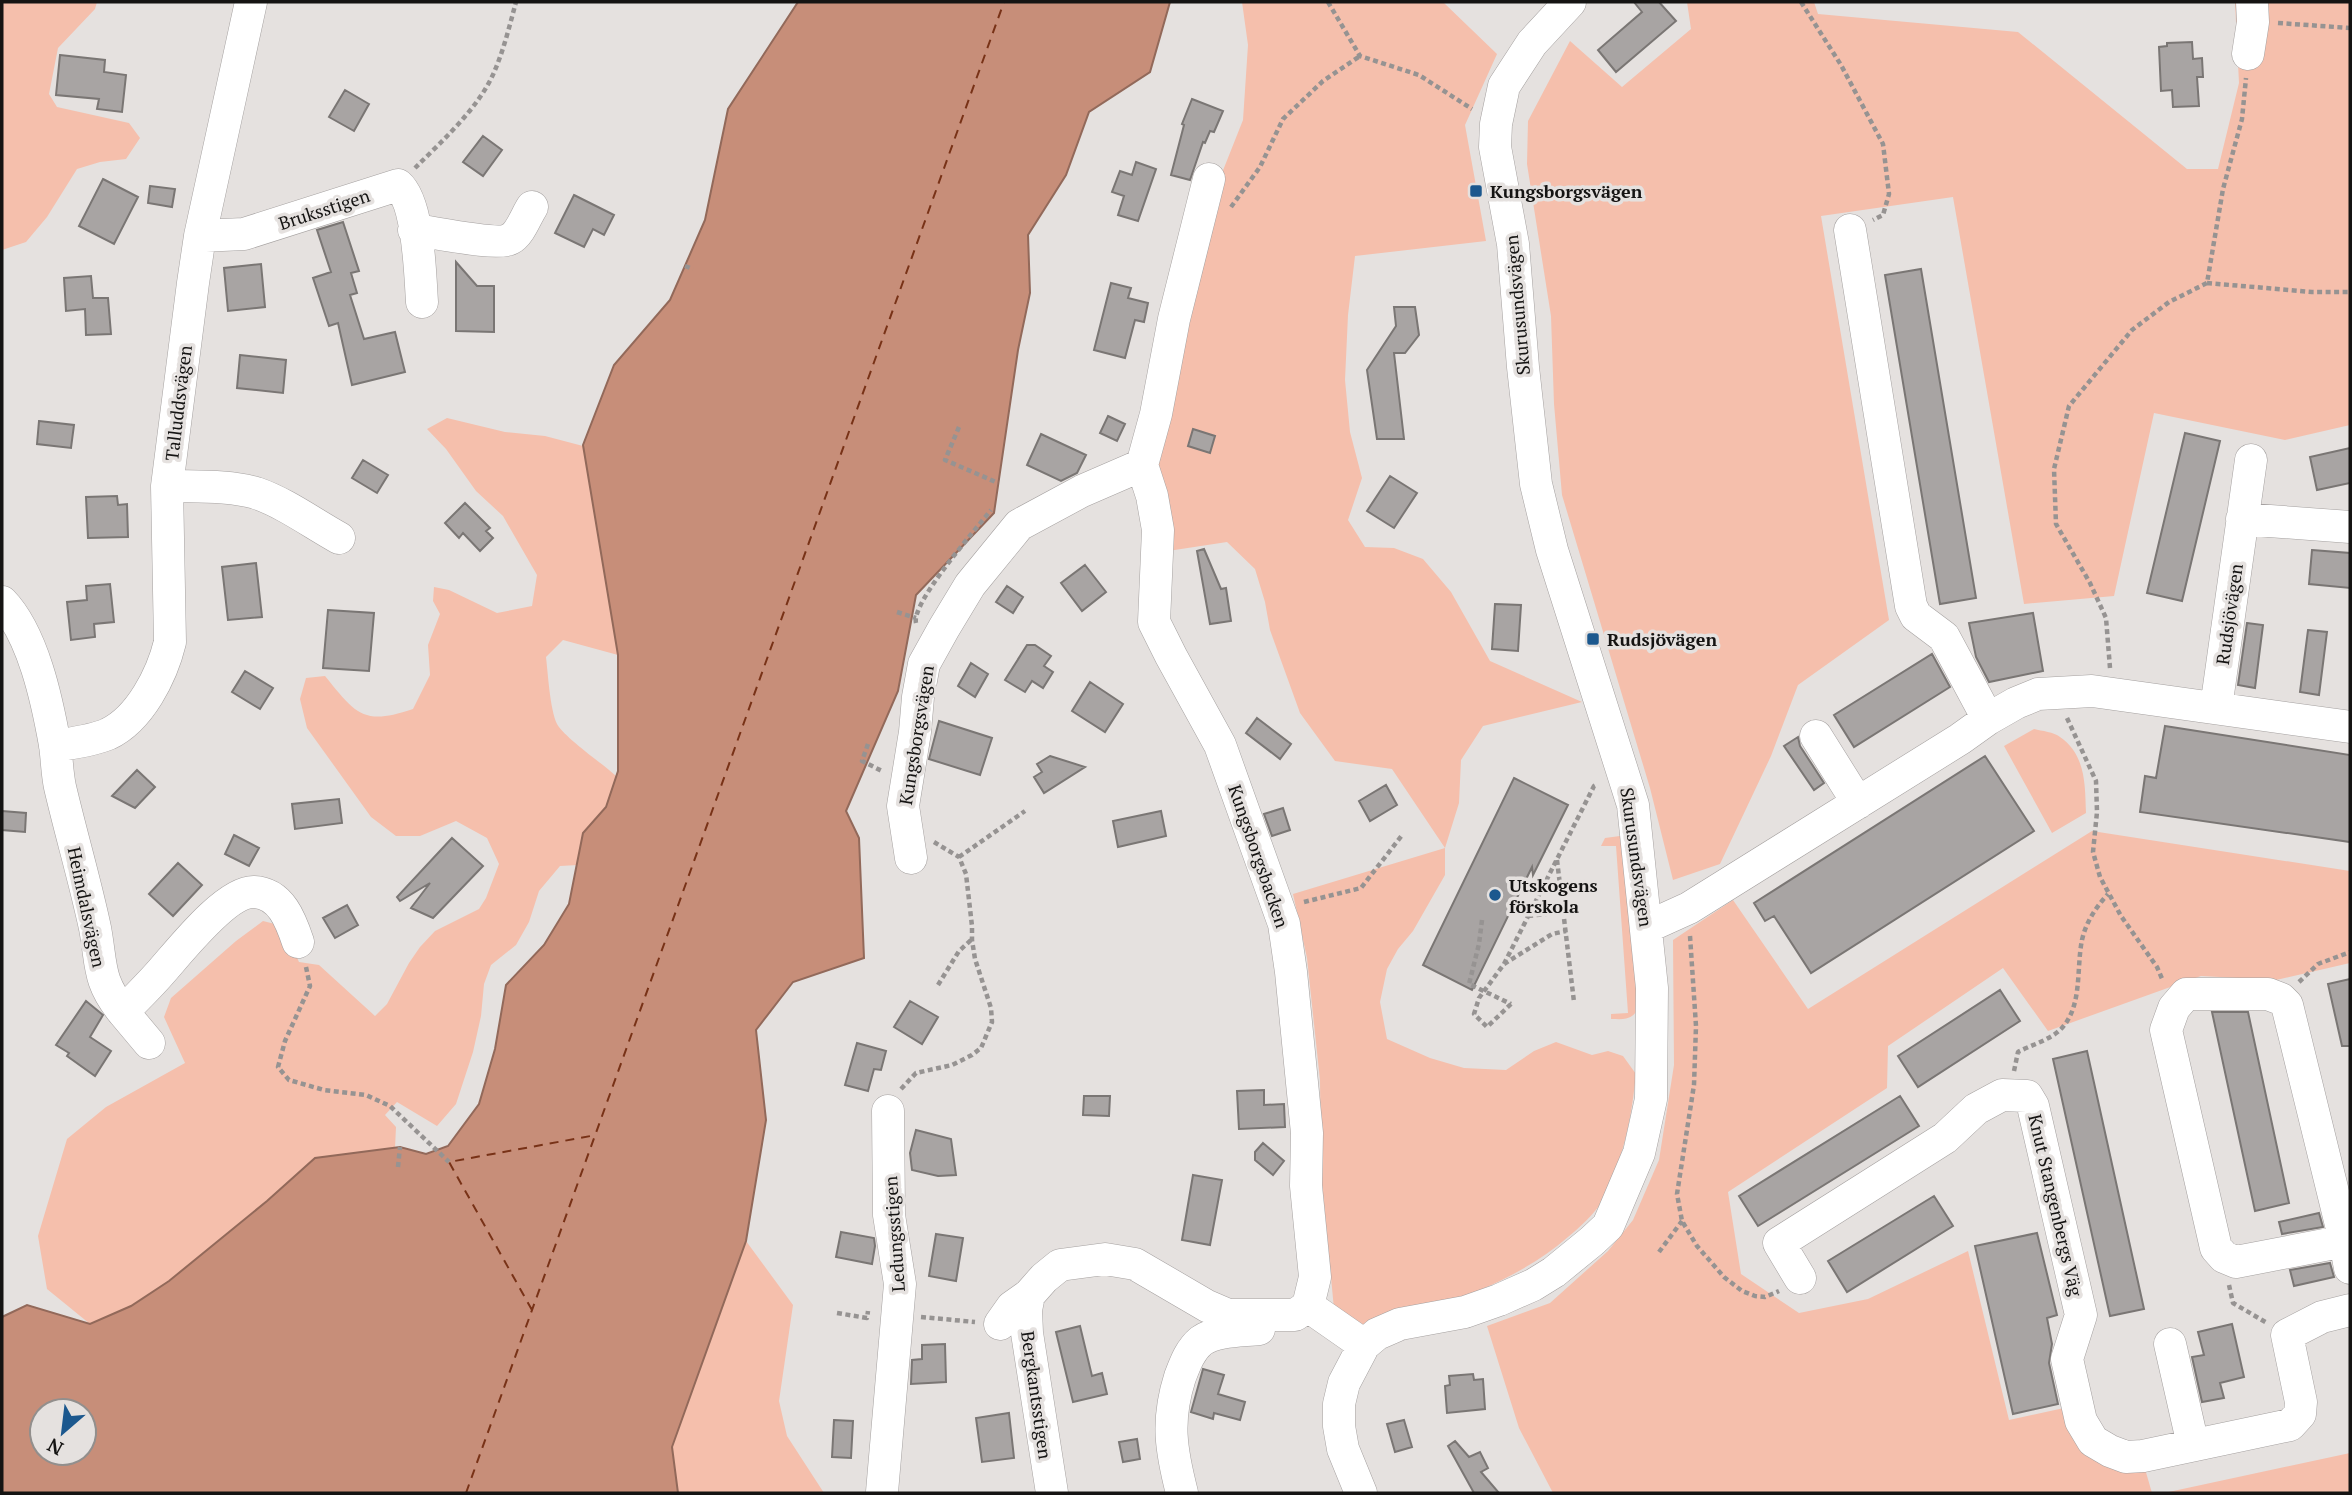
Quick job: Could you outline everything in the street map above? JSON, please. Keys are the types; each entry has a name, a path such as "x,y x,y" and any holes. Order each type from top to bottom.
{"street":[{"name":"Talluddsvägen","path":"55,746 108,734 132,714 159,677 170,642 167,486 200,236 251,2"},
{"name":"Skurusundsvägen","path":"1364,1345 1377,1334 1400,1324 1465,1312 1533,1285 1554,1272 1608,1226 1639,1153 1651,1099 1652,988 1633,805 1552,550 1536,484 1522,367 1513,244 1495,147 1496,124 1504,86 1532,43 1570,2"},
{"path":"2248,54 2252,12"},
{"path":"1142,465 1156,414 1174,319 1209,179"},
{"name":"Bruksstigen","path":"200,236 244,234 398,185"},
{"path":"398,185 405,190 411,205 422,302"},
{"path":"415,230 493,242 508,240 514,236 532,207"},
{"path":"1850,230 1911,606 1916,616 1944,637 1988,719"},
{"name":"Rudsjövägen","path":"2216,708 2251,460"},
{"name":"Kungsborgsvägen","path":"910,849 903,806 924,664 970,584 1019,525 1082,491 1142,465"},
{"name":"Kungsborgsbacken","path":"1142,465 1152,496 1158,530 1154,622 1220,745 1279,908 1291,972 1304,1094 1306,1186 1315,1277 1301,1310"},
{"path":"167,486 233,489 254,493 273,500 339,538"},
{"path":"2242,519 2350,527"},
{"name":"Heimdalsvägen","path":"2,602 10,610 27,639 55,746 58,777 95,929 104,982 123,1012 149,1043"},
{"path":"1647,927 1689,908 1988,719 2038,694 2092,691 2350,727"},
{"path":"1816,736 1858,803"},
{"path":"123,1012 189,939 237,897 252,892 272,899 287,914 298,942"},
{"path":"2186,994 2268,994 2281,999 2287,1005 2348,1255 2236,1262 2224,1257 2216,1248 2166,1030 2174,1008 2186,994"},
{"name":"Knut Stangenbergs Väg","path":"1800,1278 1779,1243 1945,1138 1976,1109 2003,1095 2027,1096 2033,1106 2081,1315 2067,1359 2081,1421 2093,1441 2126,1457 2143,1456 2290,1425 2300,1414 2301,1402 2287,1335"},
{"name":"Ledungsstigen","path":"882,1492 883,1313 900,1284 889,1215 888,1111"},
{"path":"1000,1324 1012,1307 1029,1295 1060,1265 1105,1259 1135,1264 1207,1306 1228,1315 1301,1310 1364,1345 1344,1383 1339,1404 1343,1449 1361,1493"},
{"name":"Bergkantsstigen","path":"1029,1295 1026,1310 1027,1333 1052,1493"},
{"path":"1182,1493 1170,1421 1173,1398 1191,1352 1203,1339 1219,1334 1279,1327 1301,1310"},
{"path":"2287,1335 2322,1317 2350,1310"},
{"path":"2170,1344 2193,1445"}],"path":[{"path":"398,185 453,131 483,91 495,71 516,2"},
{"path":"1328,2 1360,56 1419,75 1480,115"},
{"path":"1801,2 1841,65 1883,144 1889,194 1883,215 1850,230"},
{"path":"2252,12 2350,28"},
{"path":"2207,284 2223,189 2242,119 2248,54"},
{"path":"1224,218 1259,167 1283,119 1323,81 1360,56"},
{"path":"685,266 693,269"},
{"path":"2111,679 2106,618 2090,583 2056,524 2054,469 2069,406 2132,330 2169,302 2207,284 2312,292 2350,292"},
{"path":"959,427 945,460 998,483"},
{"path":"897,612 926,622"},
{"path":"2066,715 2096,781 2097,812 2093,852 2100,877 2121,916 2157,967 2174,1008"},
{"path":"868,744 862,761 872,766"},
{"path":"1482,920 1469,984 1511,1004 1486,1027 1474,1014 1479,998 1504,964 1594,786 1602,781"},
{"path":"959,858 1025,811"},
{"path":"1279,908 1362,888 1403,834"},
{"path":"888,1111 897,1094 916,1073 964,1060 981,1048 992,1021 991,1008 975,959 966,874 959,858 937,842 910,849"},
{"path":"1557,857 1574,1002"},
{"path":"2009,1096 2018,1052 2062,1028 2074,1008 2082,938 2094,910 2108,894"},
{"path":"1527,916 1564,912"},
{"path":"1504,964 1552,934 1566,931"},
{"path":"1690,935 1696,1026 1694,1085 1677,1194 1682,1221 1697,1246 1724,1277 1742,1292 1765,1297 1800,1278"},
{"path":"938,985 959,951 972,940"},
{"path":"298,942 310,986 285,1041 278,1067 289,1080 324,1090 366,1095 390,1106 449,1162"},
{"path":"2281,999 2318,964 2350,952"},
{"path":"398,1167 400,1147"},
{"path":"1659,1252 1682,1221"},
{"path":"2224,1257 2233,1303 2287,1335"},
{"path":"836,1313 867,1318 883,1313"},
{"name":"Ledungsstigen","path":"883,1313 1000,1324"}],"shaded area":[{"path":"2,2 97,2 95,9 58,48 49,94 57,107 129,123 140,138 126,159 100,162 77,169 47,217 26,242 2,250"},
{"path":"798,2 1170,2 1150,72 1089,112 1066,175 1028,235 1030,293 1018,350 994,513 916,595 898,691 846,811 859,838 864,958 793,982 756,1030 766,1120 746,1241 672,1447 678,1493 2,1493 2,1317 27,1305 90,1324 131,1306 169,1281 315,1158 400,1147 426,1154 448,1146 479,1104 495,1049 506,985 544,945 569,904 583,833 606,807 618,771 618,655 583,445 614,365 670,300 705,220 728,109"},
{"path":"1242,2 1443,2 1497,54 1465,125 1486,241 1355,256 1348,315 1345,380 1350,432 1362,478 1348,520 1365,547 1394,548 1423,559 1451,592 1490,661 1582,702 1483,726 1461,760 1459,803 1445,848 1392,769 1335,761 1300,713 1270,630 1255,569 1227,542 1168,551 1153,465 1220,178 1243,120 1248,45"},
{"path":"1687,2 1814,2 1818,14 2018,32 2187,169 2218,169 2239,83 2235,2 2350,2 2350,425 2285,440 2154,413 2114,596 2024,604 1953,197 1821,216 1889,620 1798,685 1771,756 1720,864 1673,880 1650,788 1562,495 1554,404 1551,316 1527,164 1528,121 1570,41 1622,87 1691,29"},
{"path":"447,418 505,432 545,436 583,446 618,655 563,640 546,657 551,701 557,724 576,744 616,776 606,807 583,833 578,865 560,866 539,891 529,922 516,945 491,965 484,984 481,1016 473,1052 456,1104 437,1126 397,1102 385,1115 396,1127 395,1148 315,1158 169,1281 131,1306 90,1324 47,1289 38,1236 67,1139 106,1107 185,1063 164,1017 171,998 263,921 283,926 299,962 319,965 375,1016 387,1004 420,947 435,931 479,909 486,898 499,864 487,838 456,821 420,836 396,836 371,817 307,728 300,699 306,678 325,676 353,708 362,713 383,716 413,709 430,675 428,645 440,614 433,601 434,587 449,590 497,613 532,606 537,575 503,516 476,491 446,449 427,429"},
{"path":"2034,729 2055,734 2069,744 2079,762 2084,781 2086,813 2052,833 2004,746"},
{"path":"2092,831 2350,871 2350,963 2276,980 2201,976 2048,1031 2003,968 1888,1046 1887,1088 1728,1192 1741,1274 1799,1313 1868,1299 1968,1251 2009,1420 2064,1408 2076,1441 2084,1453 2108,1465 2145,1469 2152,1493 1553,1493 1519,1428 1487,1326 1550,1303 1608,1251 1633,1220 1659,1160 1674,1065 1673,940 1733,900 1808,1009"},
{"path":"1620,836 1628,850 1638,1009 1630,1017 1611,1019 1611,1014 1628,1013 1616,846 1601,846 1605,838"},
{"path":"1445,848 1445,875 1413,931 1398,949 1387,969 1380,1002 1387,1039 1430,1058 1464,1068 1506,1070 1534,1051 1556,1042 1592,1055 1608,1051 1623,1056 1636,1074 1631,1114 1622,1153 1603,1199 1568,1237 1522,1269 1471,1294 1365,1330 1334,1309 1321,1172 1320,1080 1307,958 1293,894"},
{"path":"746,1241 793,1305 779,1401 787,1436 824,1493 678,1493 672,1447"},
{"path":"2350,1453 2350,1493 2164,1493"}],"building":[{"path":"1634,2 1659,2 1676,21 1616,72 1598,50 1642,12"},
{"path":"2192,42 2193,59 2202,58 2203,77 2197,77 2199,106 2173,107 2172,90 2161,91 2159,47 2167,46 2167,43"},
{"path":"60,55 105,60 104,72 126,75 122,112 97,109 99,99 56,95"},
{"path":"345,90 369,104 354,131 329,117"},
{"path":"1192,99 1223,111 1214,132 1210,131 1205,143 1203,142 1190,180 1171,175 1184,125 1182,124"},
{"path":"483,136 502,150 483,176 463,162"},
{"path":"1136,162 1156,169 1138,221 1118,215 1124,196 1112,192 1120,171 1132,175"},
{"path":"103,179 138,197 114,244 79,226"},
{"path":"150,186 175,189 172,207 148,203"},
{"path":"574,195 614,215 604,235 593,229 584,247 555,233"},
{"path":"343,222 359,271 351,273 357,293 350,295 364,339 395,332 405,372 352,385 338,323 329,326 313,278 331,272 317,230"},
{"path":"456,262 477,286 494,286 494,332 456,331"},
{"path":"261,264 265,307 228,311 224,268"},
{"path":"1921,269 1976,598 1940,604 1885,275"},
{"path":"91,276 93,298 108,298 111,334 86,335 85,309 66,311 64,278"},
{"path":"1111,283 1131,288 1128,298 1148,303 1144,322 1135,320 1125,358 1094,350"},
{"path":"1394,307 1415,307 1419,335 1405,353 1394,353 1404,439 1377,439 1367,370 1396,326"},
{"path":"240,355 286,360 283,393 237,388"},
{"path":"1108,416 1125,424 1117,441 1100,433"},
{"path":"39,421 74,425 71,448 37,444"},
{"path":"1193,429 1215,436 1210,453 1188,446"},
{"path":"2185,433 2220,441 2182,601 2147,593"},
{"path":"1041,434 1086,455 1077,473 1061,481 1027,465"},
{"path":"2350,448 2350,483 2317,490 2310,457"},
{"path":"363,460 388,475 377,493 352,478"},
{"path":"1390,476 1417,493 1394,528 1367,511"},
{"path":"117,496 118,505 127,504 128,537 88,538 86,497"},
{"path":"465,503 490,528 486,531 493,538 480,551 463,533 459,538 445,523"},
{"path":"1204,549 1221,589 1226,588 1231,621 1210,624 1197,551"},
{"path":"2312,550 2350,553 2350,588 2309,584"},
{"path":"256,563 262,617 228,620 222,567"},
{"path":"1085,565 1106,592 1082,611 1061,583"},
{"path":"110,584 114,622 94,624 95,637 71,640 67,602 87,600 86,586"},
{"path":"1007,586 1023,597 1013,613 996,602"},
{"path":"1495,604 1521,605 1518,651 1492,649"},
{"path":"328,610 374,613 369,671 323,668"},
{"path":"2033,613 2043,671 1989,682 1976,657 1969,623"},
{"path":"2247,623 2263,625 2255,688 2238,685"},
{"path":"2308,630 2327,632 2319,695 2300,692"},
{"path":"1027,645 1035,645 1051,656 1044,666 1053,672 1043,688 1032,681 1025,692 1005,680"},
{"path":"1932,654 1950,687 1854,747 1834,715"},
{"path":"971,663 988,674 975,697 958,686"},
{"path":"245,671 273,688 260,709 232,692"},
{"path":"1090,682 1123,704 1105,732 1072,711"},
{"path":"1257,718 1291,744 1280,759 1246,733"},
{"path":"939,721 992,738 980,775 929,759"},
{"path":"2165,726 2350,755 2350,842 2140,812 2145,776 2156,778"},
{"path":"1798,737 1800,746 1824,783 1814,790 1784,746"},
{"path":"1050,756 1085,767 1044,793 1034,777 1042,772 1037,764"},
{"path":"1985,756 2034,831 1811,973 1774,916 1765,921 1754,903"},
{"path":"137,770 155,787 135,808 112,796"},
{"path":"1514,778 1568,805 1533,875 1532,867 1472,990 1423,965"},
{"path":"1386,785 1397,805 1370,821 1359,801"},
{"path":"339,799 342,823 295,829 292,804"},
{"path":"1283,808 1290,830 1272,836 1264,814"},
{"path":"2,811 26,813 25,832 2,830"},
{"path":"1161,811 1166,836 1118,847 1113,821"},
{"path":"234,835 259,848 249,866 225,854"},
{"path":"452,838 483,866 433,918 411,908 430,883 400,901 397,897"},
{"path":"178,863 202,885 173,916 149,894"},
{"path":"347,905 358,925 335,938 323,918"},
{"path":"2350,979 2350,1046 2342,1046 2328,984"},
{"path":"2000,990 2020,1021 1918,1087 1898,1056"},
{"path":"86,1001 103,1015 90,1037 111,1051 95,1076 56,1045"},
{"path":"910,1001 938,1017 922,1044 894,1027"},
{"path":"2212,1012 2248,1012 2289,1203 2255,1211"},
{"path":"857,1043 886,1051 881,1070 874,1069 868,1091 845,1085"},
{"path":"2087,1051 2144,1309 2110,1316 2053,1059"},
{"path":"1264,1090 1264,1105 1284,1104 1285,1127 1239,1129 1237,1091"},
{"path":"1084,1096 1110,1096 1109,1116 1083,1115"},
{"path":"1900,1096 1919,1126 1758,1226 1739,1196"},
{"path":"916,1130 951,1139 956,1175 938,1176 912,1170 910,1153"},
{"path":"1263,1143 1284,1161 1273,1175 1255,1160 1255,1152"},
{"path":"1193,1175 1222,1180 1210,1245 1182,1240"},
{"path":"1934,1196 1953,1226 1847,1292 1828,1261"},
{"path":"2319,1213 2323,1227 2282,1234 2279,1222"},
{"path":"841,1232 874,1238 872,1264 836,1257"},
{"path":"2037,1233 2057,1315 2047,1318 2052,1344 2049,1363 2058,1404 2013,1414 1975,1246"},
{"path":"936,1234 963,1238 956,1281 929,1276"},
{"path":"2330,1263 2334,1277 2294,1286 2290,1270"},
{"path":"2232,1324 2244,1377 2220,1383 2224,1398 2202,1402 2192,1357 2204,1355 2198,1332"},
{"path":"1080,1326 1092,1376 1102,1373 1107,1394 1073,1402 1056,1332"},
{"path":"945,1344 946,1382 911,1384 912,1360 922,1359 922,1345"},
{"path":"1203,1369 1224,1375 1218,1394 1245,1402 1240,1420 1214,1413 1213,1419 1191,1412"},
{"path":"1473,1374 1474,1380 1483,1379 1485,1409 1447,1413 1445,1386 1450,1385 1449,1376"},
{"path":"1009,1413 1014,1458 982,1462 976,1418"},
{"path":"834,1420 853,1421 851,1458 832,1457"},
{"path":"1404,1420 1412,1447 1395,1452 1387,1424"},
{"path":"1137,1439 1140,1459 1123,1462 1119,1442"},
{"path":"1455,1441 1469,1457 1480,1452 1488,1468 1481,1472 1499,1493 1474,1493 1448,1446"}],"ferry route":[{"path":"466,1493 1004,2"},
{"path":"532,1310 449,1162 596,1135"}],"place":[{"name":"Kungsborgsvägen","path":"1476,191"},
{"name":"Rudsjövägen","path":"1593,639"},
{"name":"Utskogens förskola","path":"1495,895"}]}
